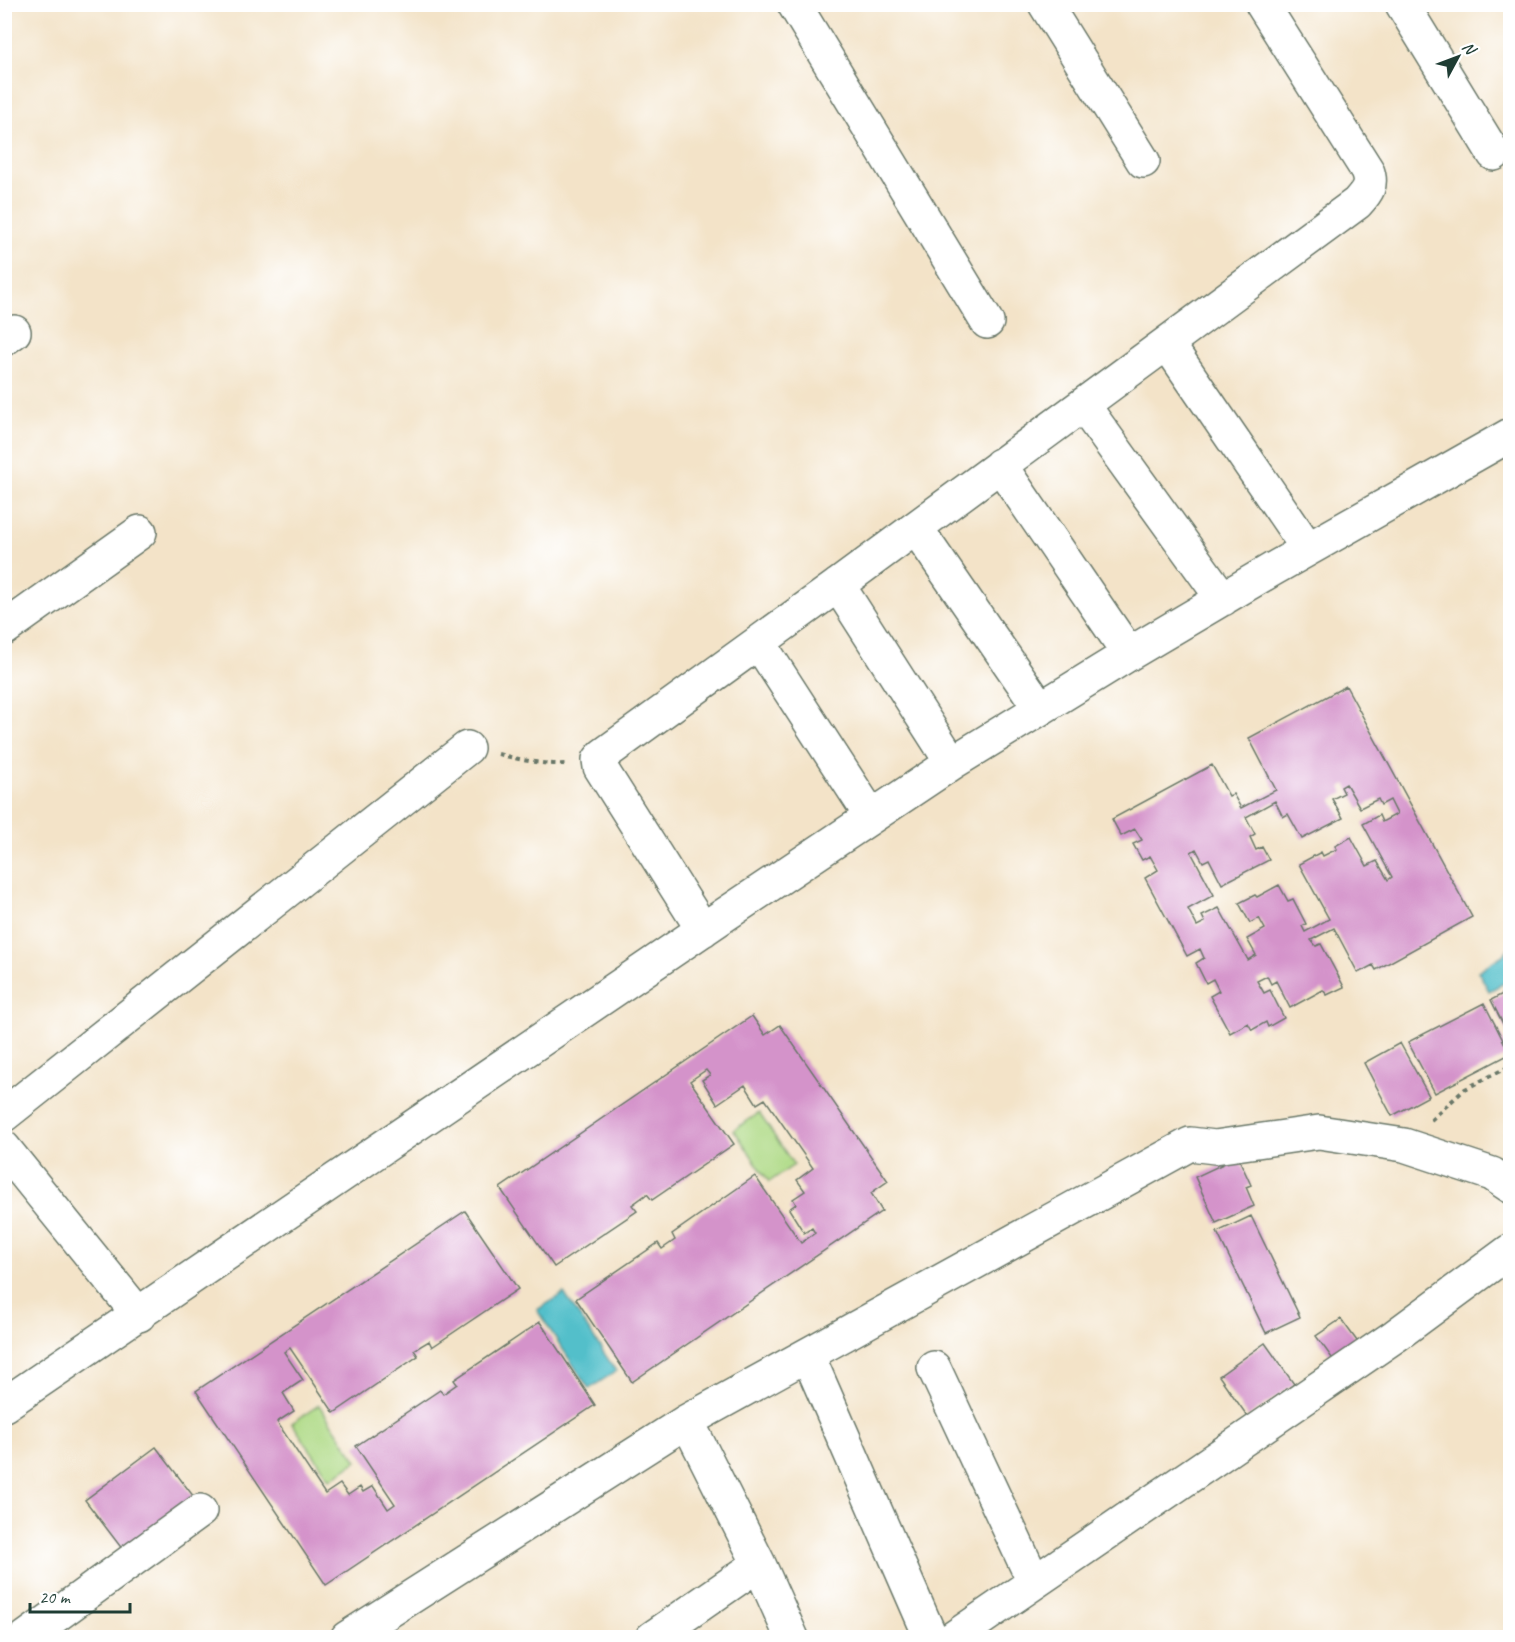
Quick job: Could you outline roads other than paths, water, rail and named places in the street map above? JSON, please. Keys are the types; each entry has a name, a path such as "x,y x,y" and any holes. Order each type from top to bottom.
{"street":[{"path":"794,4 987,322"},
{"path":"1045,4 1143,161"},
{"path":"703,930 600,767 599,760 603,755 1167,344 1357,203 1369,190 1371,179 1367,170 1262,4"},
{"path":"1402,4 1494,154"},
{"path":"1167,344 1308,549"},
{"path":"1083,405 1223,599"},
{"path":"4,1405 952,763 1129,654 1308,549 1510,435"},
{"path":"1000,465 1129,654"},
{"path":"916,528 1040,708"},
{"path":"4,629 140,532"},
{"path":"838,585 952,763"},
{"path":"759,643 871,816"},
{"path":"4,1115 467,748"},
{"path":"347,1638 687,1421 1190,1144 1215,1147 1319,1132 1404,1145 1492,1174 1510,1186"},
{"path":"4,1148 140,1315"},
{"path":"953,1638 1395,1336 1510,1251"},
{"path":"808,1356 931,1638"},
{"path":"934,1368 1034,1582"},
{"path":"687,1421 759,1564 792,1638"},
{"path":"25,1638 200,1512"},
{"path":"652,1638 759,1564"}],"water":[{"path":"1510,947 1510,980 1489,991 1478,971 1503,955"},
{"path":"564,1293 616,1371 589,1389 537,1310"}]}
